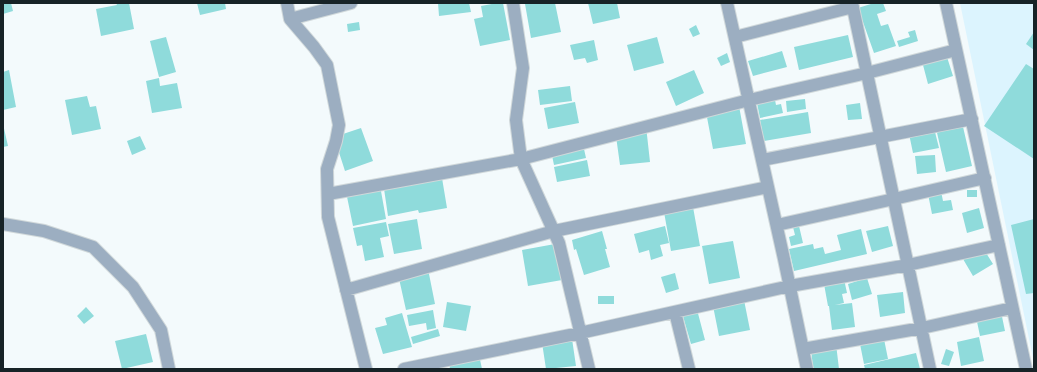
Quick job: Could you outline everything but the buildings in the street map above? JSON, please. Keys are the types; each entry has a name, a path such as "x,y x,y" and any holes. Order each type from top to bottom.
{"street":[{"path":"287,3 290,19 327,65 338,125 336,141 327,169 328,216 366,369"},
{"path":"290,19 352,3"},
{"path":"512,3 523,68 516,120 521,158 559,243 589,369"},
{"path":"727,3 777,225 807,369"},
{"path":"946,3 1026,369"},
{"path":"735,37 853,5 930,369"},
{"path":"328,194 521,158 749,100 867,73 956,50"},
{"path":"762,160 972,119"},
{"path":"777,225 985,178"},
{"path":"346,290 554,230 768,187"},
{"path":"3,224 44,231 93,247 133,287 161,330 169,369"},
{"path":"404,369 580,333 790,286 999,245"},
{"path":"803,349 922,328 1012,308"},
{"path":"675,312 690,369"}],"shaded area":[{"path":"960,3 1034,3 1034,363"}]}
